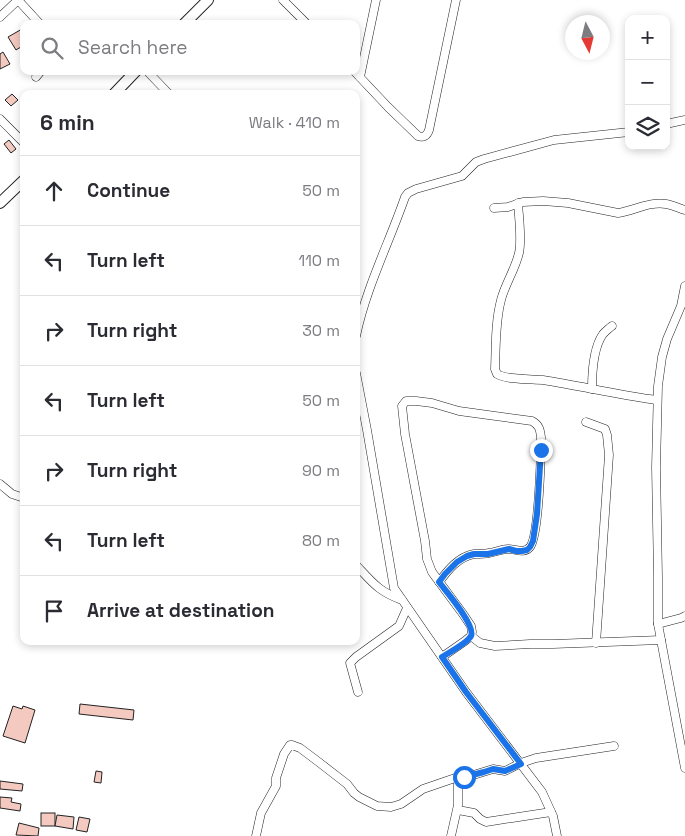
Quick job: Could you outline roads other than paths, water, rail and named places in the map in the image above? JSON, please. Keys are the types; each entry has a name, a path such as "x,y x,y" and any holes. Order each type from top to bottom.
{"main road":[{"path":"188,20 208,0"},
{"path":"118,90 132,75"},
{"path":"0,203 20,184"}],"street":[{"path":"0,17 18,0 36,20"},
{"path":"283,0 303,20"},
{"path":"291,8 295,0"},
{"path":"360,62 376,0"},
{"path":"358,75 418,136 427,135 456,0"},
{"path":"151,75 165,90"},
{"path":"0,119 20,139"},
{"path":"670,123 685,120"},
{"path":"360,319 405,197 411,190 462,176 476,162 501,154 554,140 625,132"},
{"path":"494,208 504,208 532,201 568,203 618,213 662,204 685,210"},
{"path":"518,203 519,253 501,298 497,318 496,373 499,376 543,380 657,400"},
{"path":"685,286 680,306 666,339 662,357 657,400 656,467 658,624 681,727 685,768"},
{"path":"592,389 592,374 599,342 612,326"},
{"path":"360,392 368,430 392,585 466,692 542,792 555,822 557,836"},
{"path":"439,582 457,562 467,556 509,549 522,551 530,547 533,541 537,514 540,464 541,432 535,422 459,411 416,400 403,403 405,434 424,531 427,560 432,572 439,582 471,626 472,632 466,641 442,657"},
{"path":"586,422 605,429 608,434 609,454 596,643"},
{"path":"0,484 12,494 20,497"},
{"path":"360,569 386,594 402,600"},
{"path":"358,692 350,663 399,626 408,608"},
{"path":"658,624 685,616"},
{"path":"471,636 480,643 495,646 661,640"},
{"path":"256,836 261,813 276,786 276,778 284,754 290,745 300,748 316,760 347,784 358,797 377,806 391,807 423,789 458,777 468,777 493,769 505,771 536,758 614,746"},
{"path":"451,836 458,810 458,777"},
{"path":"458,810 474,813 482,821 491,822 551,812"}]}
